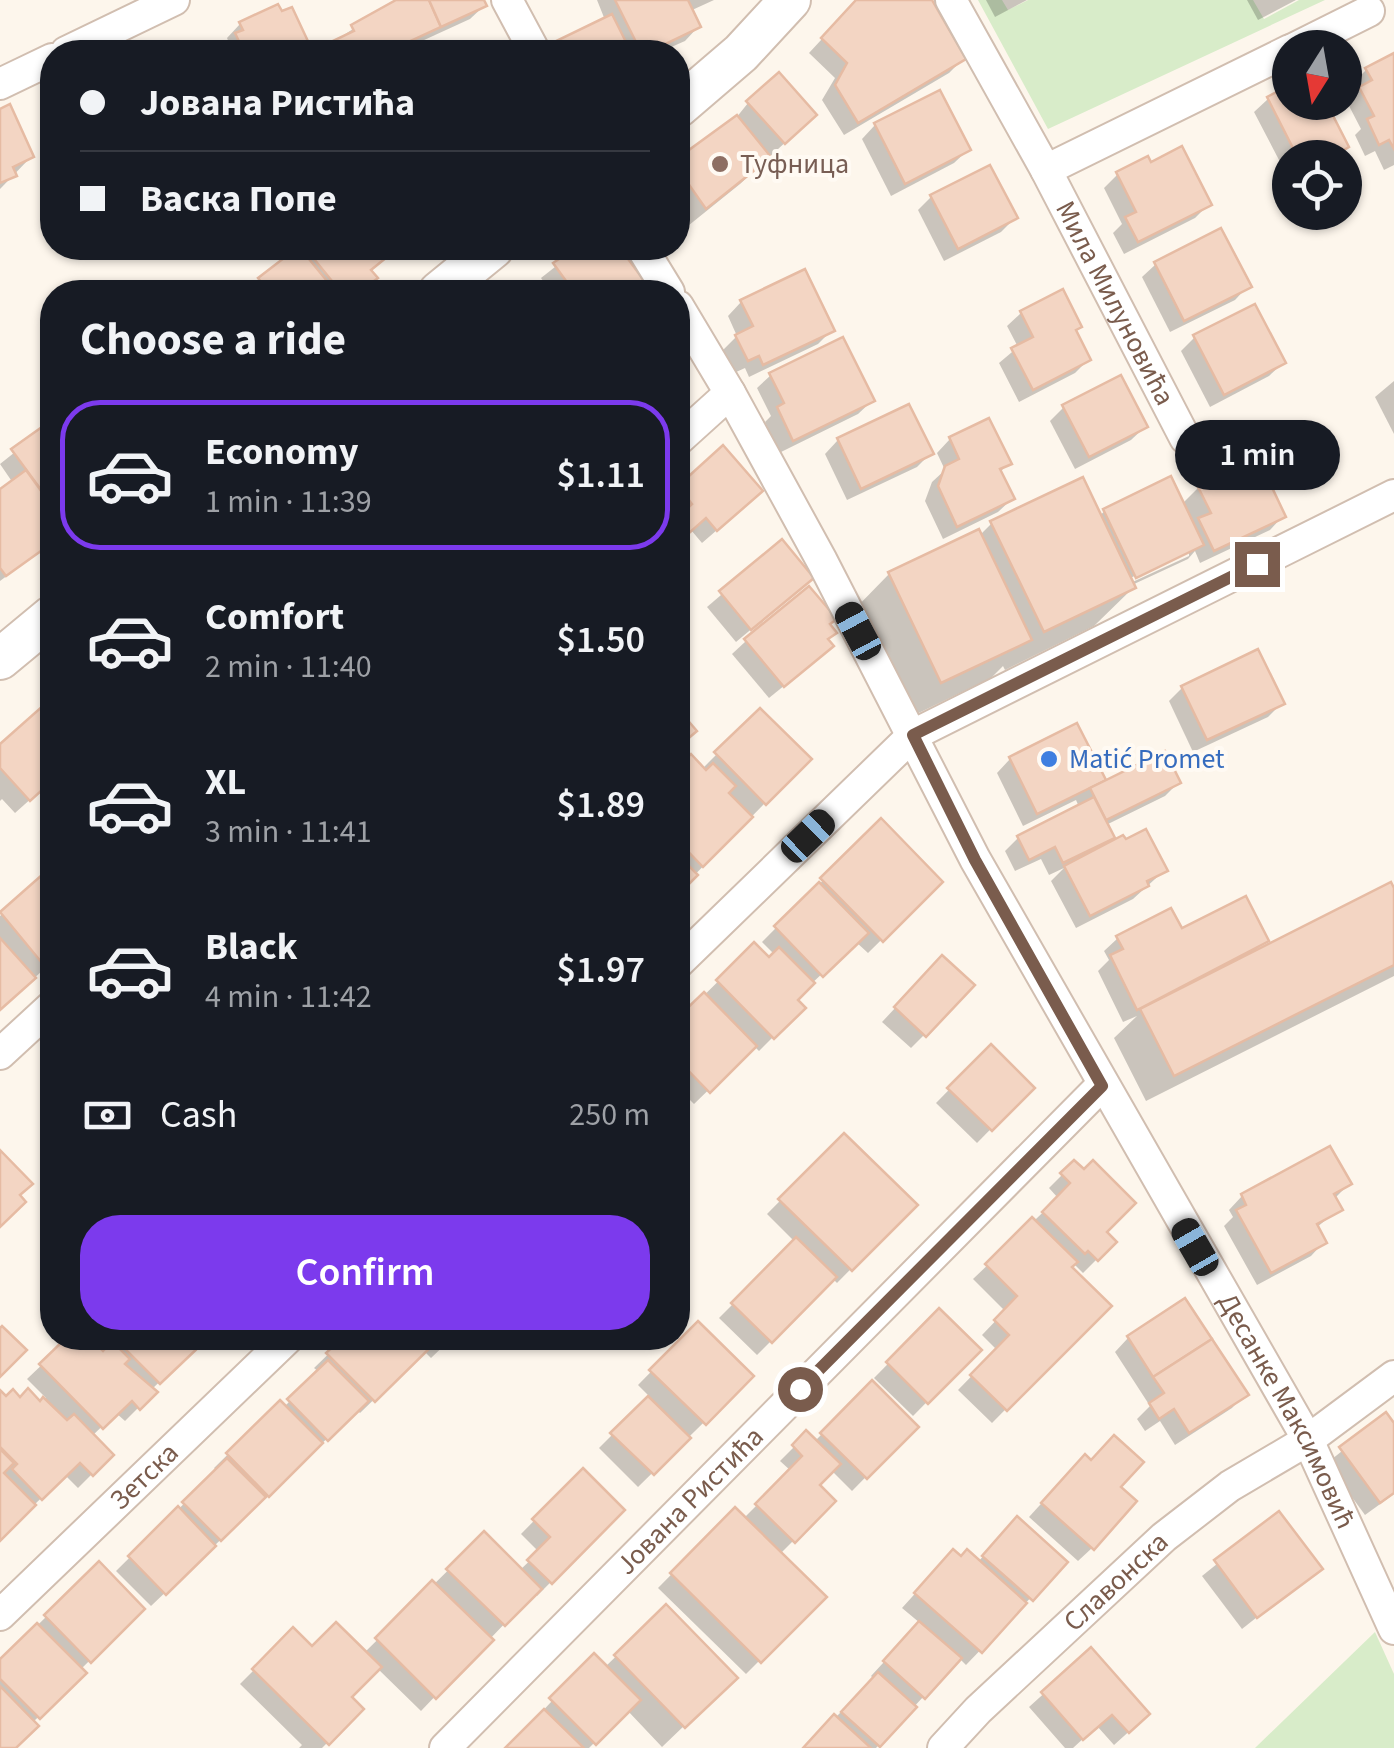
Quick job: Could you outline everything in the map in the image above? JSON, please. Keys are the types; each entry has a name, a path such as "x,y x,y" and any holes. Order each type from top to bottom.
{"street":[{"path":"91,40 174,0"},
{"path":"508,0 529,40"},
{"path":"690,97 741,52 790,0"},
{"name":"Мила Милуновића","path":"951,0 1046,170 1186,438"},
{"name":"Мила Милуновића","path":"1330,30 1369,11"},
{"name":"Мила Милуновића","path":"1046,170 1272,59"},
{"path":"0,84 40,65"},
{"path":"454,280 479,260"},
{"name":"Десанке Максимовић","path":"690,326 730,393 913,735 975,860 1308,1440 1394,1630"},
{"path":"690,429 730,393"},
{"path":"690,951 913,735 1394,495"},
{"path":"0,660 40,626"},
{"path":"0,1054 40,1017"},
{"name":"Јована Ристића","path":"445,1748 1102,1086"},
{"name":"Зетска","path":"0,1615 276,1350"},
{"name":"Славонска","path":"944,1748 978,1710 1164,1537 1230,1486 1308,1440 1394,1376"}],"green space":[{"path":"978,0 1002,0 1008,10 1028,0 1253,0 1264,19 1299,0 1325,0 1048,129"},
{"path":"1375,1632 1394,1674 1394,1748 1255,1748"}],"building":[{"path":"396,0 429,0 441,27 413,40 335,40 354,31 351,25"},
{"path":"429,0 484,0 487,6 441,27"},
{"path":"615,0 688,0 701,27 674,40 635,40"},
{"path":"856,0 932,0 966,59 858,123 835,85 847,63 821,38"},
{"path":"278,4 282,11 292,7 307,40 238,40 235,33 243,30 239,22"},
{"path":"612,14 625,40 558,40"},
{"path":"1394,53 1394,149 1389,140 1379,145 1367,119 1374,116 1362,93 1362,85 1372,80 1365,68"},
{"path":"779,72 817,115 785,144 746,101"},
{"path":"940,90 971,150 905,184 874,123"},
{"path":"10,104 34,157 13,167 17,176 0,183 0,109"},
{"name":"Туфница","path":"737,115 771,157 706,209 690,186 690,149"},
{"path":"1279,120 1335,120 1345,140 1289,140"},
{"path":"1182,146 1212,205 1138,242 1125,217 1136,212 1116,172 1148,156 1151,162"},
{"path":"990,165 1018,218 958,249 930,195"},
{"path":"1221,228 1252,287 1184,321 1154,262"},
{"path":"281,260 310,260 326,280 260,280"},
{"path":"315,260 383,260 371,270 378,278 375,280 331,280"},
{"path":"629,260 644,280 565,280 553,263"},
{"path":"805,269 835,331 763,365 759,356 748,361 735,335 753,326 740,300"},
{"path":"1063,289 1082,327 1076,330 1091,360 1033,390 1011,348 1033,337 1020,311"},
{"path":"1255,304 1286,363 1224,395 1193,335"},
{"path":"843,337 875,401 793,441 777,407 784,403 769,373"},
{"path":"1121,375 1148,427 1089,457 1062,405"},
{"path":"909,404 934,454 861,489 837,438"},
{"path":"989,418 1012,464 1000,469 1015,499 957,527 938,486 945,466 959,459 949,437"},
{"path":"40,428 40,488 11,449"},
{"path":"1249,439 1286,517 1214,551 1198,518 1211,513 1197,485 1230,470 1221,452"},
{"path":"723,445 763,491 717,531 706,518 690,532 690,475"},
{"path":"26,470 40,489 40,552 6,576 0,568 0,489"},
{"path":"1171,476 1204,545 1136,578 1103,509"},
{"path":"1083,477 1136,588 1044,632 990,521"},
{"path":"979,529 1032,640 941,683 888,572"},
{"path":"782,539 814,578 751,630 719,591"},
{"path":"809,586 837,619 830,624 837,633 828,639 834,646 784,687 744,639"},
{"path":"1258,649 1285,704 1207,740 1181,686"},
{"path":"40,708 40,792 30,801 0,768 0,744"},
{"path":"760,708 812,759 766,805 714,752"},
{"path":"1077,723 1106,780 1037,814 1009,757"},
{"path":"1165,751 1181,783 1106,820 1090,788"},
{"path":"690,755 706,770 713,763 736,786 729,793 753,817 703,867 690,853"},
{"path":"1094,797 1115,838 1063,863 1055,847 1029,860 1017,836"},
{"path":"881,818 943,882 883,942 820,878"},
{"path":"1146,829 1168,871 1147,881 1149,886 1090,916 1064,866 1123,835 1126,839"},
{"path":"690,867 698,875 690,883"},
{"path":"40,877 40,961 0,912"},
{"path":"819,882 869,933 823,977 774,926"},
{"path":"1391,882 1394,965 1174,1076 1140,1009"},
{"path":"1246,896 1269,941 1137,1010 1110,955 1123,949 1116,936 1171,908 1182,928"},
{"path":"0,938 36,978 0,1010"},
{"path":"754,942 769,957 779,947 815,983 798,1000 806,1008 774,1039 716,980"},
{"path":"942,955 975,985 926,1037 894,1007"},
{"path":"704,992 757,1046 710,1093 690,1072 690,1005"},
{"path":"991,1044 1035,1088 992,1131 947,1088"},
{"path":"844,1133 918,1205 852,1271 778,1199"},
{"path":"1330,1146 1352,1184 1334,1194 1343,1210 1317,1224 1327,1243 1271,1273 1236,1210 1246,1205 1241,1194"},
{"path":"0,1150 33,1184 20,1195 26,1202 0,1227"},
{"path":"1074,1160 1084,1169 1093,1160 1136,1203 1107,1232 1117,1242 1098,1261 1088,1251 1085,1254 1042,1212 1070,1183 1060,1173"},
{"path":"1032,1217 1078,1262 1072,1267 1112,1306 1007,1411 970,1375 1009,1335 994,1320 1017,1296 985,1264"},
{"path":"796,1237 837,1277 772,1343 731,1303"},
{"path":"1185,1298 1212,1339 1153,1377 1127,1336"},
{"path":"939,1308 982,1350 928,1404 886,1362"},
{"path":"698,1321 754,1376 706,1425 649,1370 669,1350 690,1350 690,1329"},
{"path":"0,1328 27,1350 0,1377"},
{"path":"1212,1339 1249,1395 1189,1433 1174,1409 1159,1419 1149,1403 1164,1393 1153,1377"},
{"path":"54,1350 121,1350 130,1359 125,1364 158,1392 140,1410 132,1401 103,1429 39,1364"},
{"path":"126,1350 196,1350 160,1384"},
{"path":"329,1350 428,1350 375,1402 326,1353"},
{"path":"328,1360 369,1401 328,1441 287,1399"},
{"path":"872,1380 919,1427 867,1479 820,1433"},
{"path":"28,1388 67,1420 74,1414 114,1455 93,1476 80,1463 42,1500 12,1469 17,1464 0,1447 0,1390 6,1396 13,1389 20,1397"},
{"path":"648,1396 691,1438 654,1475 610,1433"},
{"path":"280,1400 323,1443 269,1497 226,1453"},
{"path":"1386,1412 1394,1423 1394,1493 1380,1503 1339,1447"},
{"path":"806,1430 841,1464 820,1485 836,1501 795,1543 755,1504 802,1456 792,1445"},
{"path":"1114,1435 1144,1462 1121,1487 1137,1501 1094,1550 1041,1503 1085,1454 1091,1460"},
{"path":"0,1449 14,1463 4,1473 36,1505 0,1541"},
{"path":"227,1458 266,1497 221,1541 182,1502"},
{"path":"583,1468 625,1510 552,1584 527,1560 550,1537 532,1519"},
{"path":"178,1506 216,1546 166,1595 128,1556"},
{"path":"735,1507 827,1597 761,1663 670,1573"},
{"path":"1279,1511 1323,1569 1257,1618 1214,1560"},
{"path":"1017,1516 1068,1562 1033,1601 982,1556"},
{"path":"484,1531 542,1589 505,1626 446,1569"},
{"path":"953,1549 961,1556 967,1549 1027,1603 982,1653 914,1593"},
{"path":"99,1561 145,1609 91,1663 44,1615"},
{"path":"432,1580 494,1640 436,1699 375,1638"},
{"path":"666,1604 738,1678 685,1728 614,1655"},
{"path":"919,1621 962,1658 925,1699 883,1661"},
{"path":"336,1622 382,1667 352,1697 364,1709 329,1745 252,1669 293,1627 312,1646"},
{"path":"37,1623 87,1673 40,1719 0,1679 0,1659"},
{"path":"1091,1647 1150,1714 1129,1733 1112,1715 1083,1740 1041,1692"},
{"path":"594,1653 641,1700 596,1745 549,1698"},
{"path":"878,1672 917,1707 880,1747 841,1712"},
{"path":"0,1686 39,1726 16,1748 0,1748"},
{"path":"544,1709 584,1748 505,1748"},
{"path":"834,1714 871,1748 803,1748"}],"place":[{"name":"Туфница","path":"720,164"},
{"name":"Matić Promet","path":"1049,759"}],"route":[{"path":"800,1389 1102,1086 975,860 913,735 1257,564"}]}
